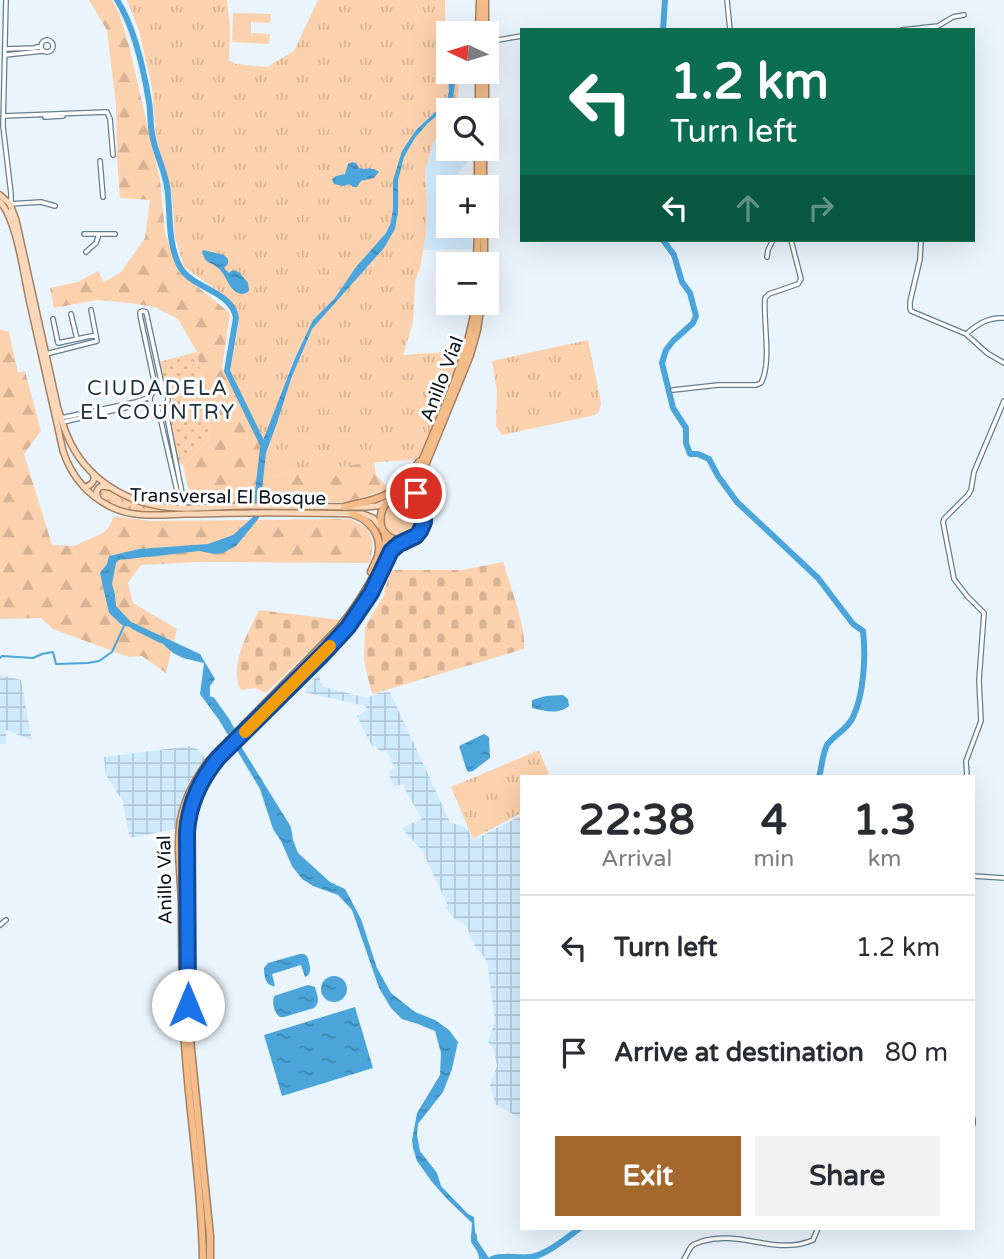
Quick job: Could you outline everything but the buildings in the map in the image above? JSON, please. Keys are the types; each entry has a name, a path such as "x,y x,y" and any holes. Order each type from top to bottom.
{"highway":[{"path":"483,0 483,21"},
{"name":"Anillo Víal","path":"397,496 412,483 465,352 475,315"},
{"name":"Anillo Víal","path":"419,504 417,485 470,355 477,330 478,315"},
{"path":"344,507 370,502 393,491 409,475 427,448"},
{"path":"397,496 411,498 419,504 424,513 423,526 418,534 407,540 394,539 382,529 380,513 388,501 397,496"},
{"path":"352,514 367,522 377,537 378,556 368,584"},
{"name":"Anillo Víal","path":"239,734 348,617 385,551 386,542 382,529"},
{"name":"Anillo Víal","path":"203,1259 201,1206 186,1059 179,836 183,811 192,786 208,762 348,627 371,593 390,553 407,540"},
{"name":"Anillo Víal","path":"210,1259 189,1016 187,832 197,791 224,748"}],"main road":[{"path":"0,195 11,191"},
{"path":"0,195 10,204"},
{"name":"Transversal El Bosque","path":"1,202 11,221 63,451 71,471 84,487 100,500 122,511 143,515 248,509"},
{"name":"Transversal El Bosque","path":"10,204 62,420 73,447 84,463 108,486 142,502 183,508 370,507 388,501"},
{"path":"84,487 93,482 93,473"},
{"path":"100,500 96,495 98,489 108,486"},
{"name":"Transversal El Bosque","path":"263,509 371,516 382,529"}],"street":[{"path":"6,0 3,116 11,191 11,221"},
{"path":"727,0 730,28"},
{"path":"920,28 938,26 953,17 964,15"},
{"path":"500,39 520,36"},
{"path":"5,52 42,48"},
{"path":"45,117 105,111 111,122 113,155"},
{"path":"3,116 83,115"},
{"path":"100,161 103,197"},
{"path":"8,167 13,168"},
{"path":"1,202 41,202 55,206"},
{"path":"84,234 115,234"},
{"path":"86,252 96,243 99,234"},
{"path":"767,257 773,242"},
{"path":"673,390 761,383 765,363 765,298 769,294 798,284 800,279 791,242"},
{"path":"921,242 920,259 909,308 914,313 966,334 990,355 1004,363"},
{"path":"46,354 97,341 91,310"},
{"path":"156,390 140,315 143,311 146,312 163,390 169,397 165,407 183,508"},
{"path":"71,314 77,339"},
{"path":"966,334 990,318 1004,318"},
{"path":"53,319 58,343 96,335"},
{"path":"62,420 136,402 150,397 156,390 163,390"},
{"path":"150,397 151,403"},
{"path":"967,775 966,761 981,721 979,680 984,613 954,579 943,522 971,490 974,472 1004,401"},
{"path":"62,420 151,403 158,408 183,508"},
{"path":"158,408 165,407"},
{"path":"975,876 1004,878"},
{"path":"0,925 6,920"},
{"path":"684,1259 693,1245 712,1238 733,1238 783,1246 813,1240 817,1230"}],"shaded area":[{"path":"436,137 436,161 467,161 459,175 436,175 436,238 472,238 474,249 423,250 427,205 425,171"},
{"path":"319,673 324,687 367,698 390,692 450,822 468,829 473,840 520,816 520,1118 495,1104 490,1085 497,1066 494,1050 488,1042 495,1021 487,961 475,946 466,925 454,918 445,907 448,906 422,850 401,828 422,819 402,784 395,787 389,776 389,771 395,768 386,750 381,752 375,746 373,748 357,716 367,710 365,706 304,692"},
{"path":"0,675 21,680 32,740 6,730 6,744 0,744"},
{"path":"190,746 199,750 206,761 189,782 179,828 130,838 122,800 106,775 104,757"}],"green space":[{"path":"89,0 112,0 119,13 160,180 165,233 179,272 230,313 222,368 262,444 269,478 302,469 317,470 374,462 376,475 389,489 348,502 191,502 183,465 206,442 210,432 197,352 178,319 155,307 98,300 54,308 50,288 78,282 98,271 104,282 121,272 145,238 150,200 120,198 116,105 107,30"},
{"path":"127,0 227,0 230,26 229,60 236,64 267,67 294,51 318,0 445,0 445,21 436,21 436,84 450,84 447,98 436,98 436,111 416,130 393,180 393,208 386,233 356,267 334,299 313,320 294,359 263,443 255,431 230,371 239,322 236,309 224,295 184,267 175,237 172,197 156,137 152,87 139,31"},
{"path":"233,13 271,14 270,23 251,22 251,36 252,33 270,34 269,44 232,42"},
{"path":"455,84 458,84 457,98 453,98"},
{"path":"436,117 436,138 425,171 426,233 415,281 413,322 403,355 444,352 465,355 424,459 317,470 302,469 269,478 266,453 291,379 312,329 384,248 395,229 398,181 404,157 428,123"},
{"path":"0,329 9,332 18,373 25,371 41,431 24,454 52,545 74,546 103,533 114,516 149,521 350,519 367,528 373,542 370,563 197,562 141,565 128,583 133,603 177,629 166,673 142,656 129,657 53,629 41,618 0,619"},
{"path":"588,340 601,403 599,412 502,435 496,426 497,391 492,361"},
{"path":"197,352 210,432 206,442 183,465 178,462 167,408 172,404 171,395 166,388 159,362"},
{"path":"104,488 144,504 188,510 126,509 105,499 99,491"},
{"path":"402,500 415,505 420,518 415,531 402,536 389,531 384,518 389,505"},
{"path":"503,562 520,618 524,649 372,694 364,661 365,627 385,594 391,570 462,570"},
{"path":"259,610 341,620 266,693 255,688 241,690 237,671 241,650"},
{"path":"539,750 549,775 520,775 520,814 473,839 451,787"}],"water":[{"path":"449,84 455,84 453,98 447,98"},
{"path":"436,111 436,117 415,138 404,157 398,181 395,229 384,248 312,329 291,379 266,453 259,518 236,546 223,553 214,554 180,547 146,557 119,560 112,584 116,606 131,622 200,654 215,679 210,686 210,696 291,827 298,853 330,882 345,889 361,919 377,968 391,993 415,1012 435,1020 449,1030 458,1042 443,1092 418,1124 417,1135 420,1151 437,1173 441,1186 474,1217 476,1244 487,1258 479,1259 471,1239 472,1223 432,1182 417,1161 413,1148 417,1113 440,1075 441,1053 435,1031 402,1019 391,1008 379,988 352,910 338,895 302,879 292,866 273,829 260,789 219,720 200,694 204,663 183,658 155,637 122,625 109,613 100,573 109,556 139,549 208,544 233,535 252,518 260,448 295,358 313,320 334,299 356,267 386,233 393,208 393,180 402,151 416,130"},
{"path":"352,162 359,168 379,172 374,178 361,181 357,187 334,184 332,179 345,174 348,164"},
{"path":"203,250 224,255 228,264 224,268 229,273 233,270 239,272 248,283 248,292 241,294 233,290 221,271 205,259"},
{"path":"563,695 568,699 569,706 561,711 532,708 532,700"},
{"path":"484,734 489,737 490,758 469,772 459,746"},
{"path":"300,954 307,956 310,968 308,975 305,977 301,965 272,974 275,986 268,983 264,968 268,963"},
{"path":"334,976 343,980 347,989 343,998 334,1002 325,998 321,989 325,980"},
{"path":"308,985 315,987 317,1003 314,1008 280,1017 274,1008 274,996"},
{"path":"355,1007 373,1068 282,1096 264,1035"}],"waterway":[{"path":"117,0 138,50 150,106 153,141 167,186 175,256 184,273 219,295 233,309 236,318 227,371 264,447"},
{"path":"663,28 665,0"},
{"path":"664,242 674,255 682,282 690,293 696,316 693,323 666,350 662,363 673,408 686,428 686,443 690,454 709,459 737,502 818,578 853,624 863,631 863,675 857,708 848,725 827,745 819,775"},
{"path":"149,554 198,548"},
{"path":"0,658 33,658 53,652 56,664 99,661 112,652 124,626"},
{"path":"133,626 161,640"},
{"path":"212,700 236,738"},
{"path":"492,1259 537,1256 577,1230"},
{"path":"474,1236 474,1241 486,1259"}],"slow traffic":[{"path":"245,732 330,646"}],"district":[{"name":"CIUDADELA EL COUNTRY","path":"158,400"}],"route":[{"path":"188,1005 187,832 197,791 218,758 348,627 371,593 391,551 420,531 424,516 416,493"}]}
